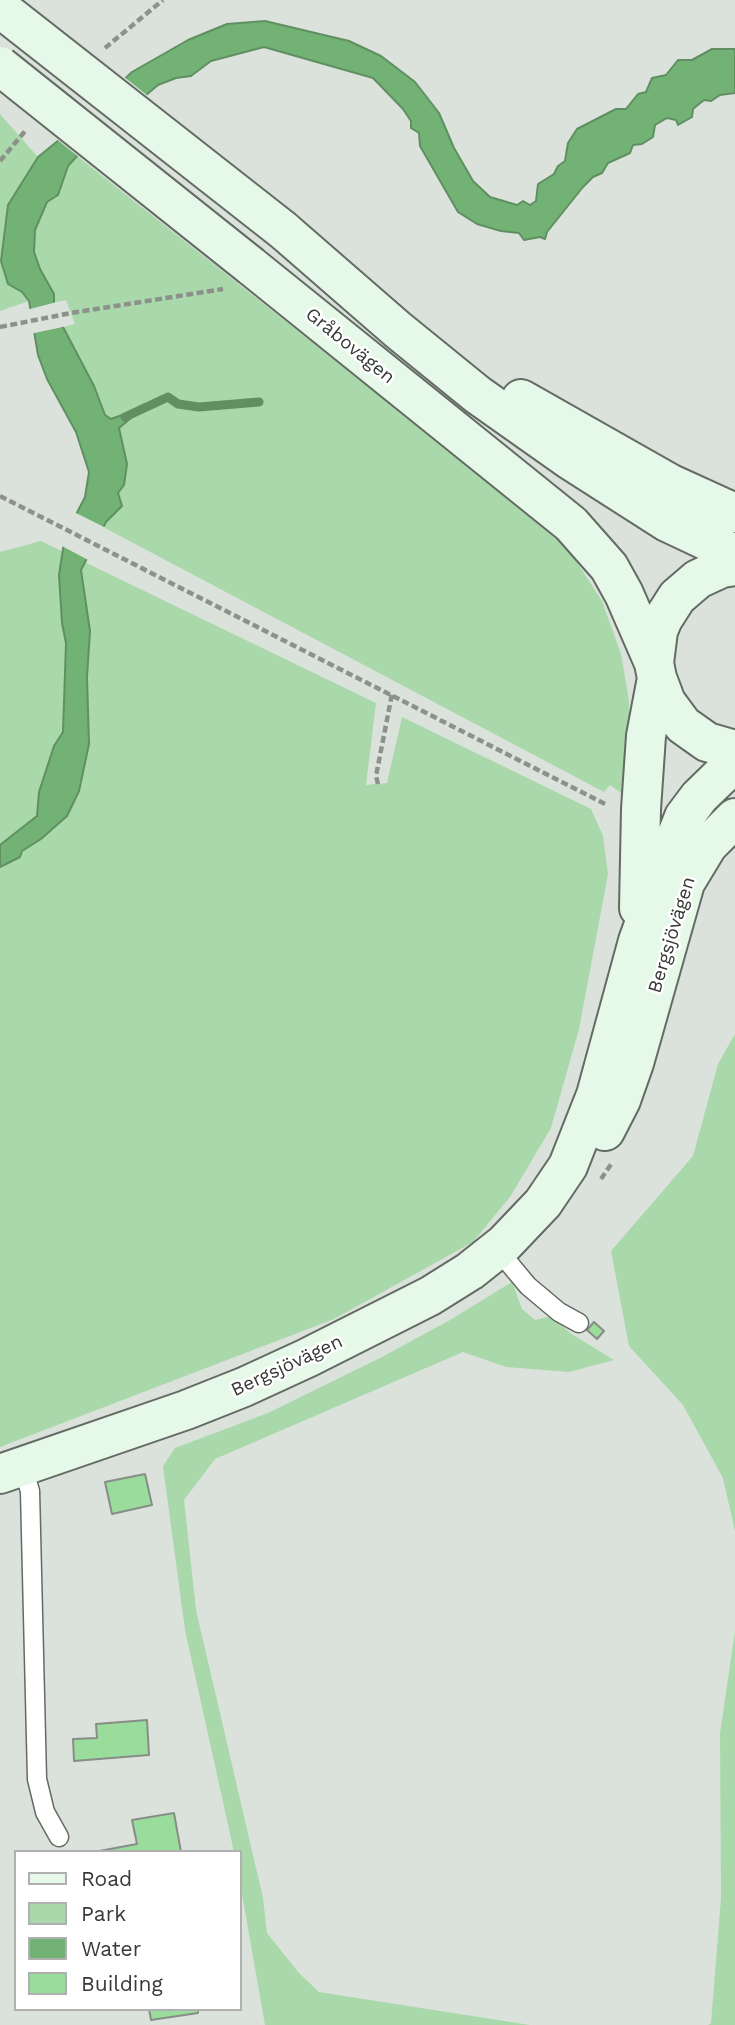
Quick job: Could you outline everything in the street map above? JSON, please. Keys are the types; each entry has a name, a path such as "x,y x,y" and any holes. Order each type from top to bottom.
{"main road":[{"path":"0,8 283,230 478,395 570,460 667,522 735,554"},
{"name":"Gråbovägen","path":"0,66 237,277 571,524 610,568 624,594 666,702 683,725 707,741 735,750"},
{"path":"398,330 671,484 735,513"},
{"path":"655,671 658,631 677,597 698,579 722,568 735,566"},
{"name":"Bergsjövägen","path":"638,942 642,796 646,736 655,671"},
{"name":"Bergsjövägen","path":"11,1470 186,1409 256,1381 430,1296 498,1250 543,1203 568,1166 596,1095 638,942 684,817 699,797 735,762"},
{"name":"Bergsjövägen","path":"543,1203 560,1193 585,1163 611,1121 634,1063 685,883 708,845 735,818"}],"lane":[{"path":"498,1250 528,1286 559,1312 579,1323"},
{"path":"11,1470 30,1491 37,1779 45,1812 59,1837"}],"path":[{"path":"0,327 237,277"},
{"path":"0,496 146,568 614,809"},
{"path":"378,784 376,776 392,694"},
{"path":"595,1188 614,1160"}],"green space":[{"path":"0,114 38,157 8,205 8,284 22,292 29,301 0,311"},
{"path":"77,156 505,495 569,550 602,601 621,654 629,701 631,800 610,785 604,792 103,527 122,506 118,493 124,485 119,428 126,420 111,419 105,415 94,386 63,327 75,324 66,300 54,303 54,294 34,252 35,230 47,202 58,195 68,166"},
{"path":"41,541 376,703 366,785 387,783 402,717 591,809 603,836 608,874 579,1029 551,1128 510,1197 473,1242 334,1319 0,1447 0,552"},
{"path":"735,1034 735,1531 723,1478 683,1405 629,1346 611,1251 693,1156 718,1064"},
{"path":"512,1282 522,1309 535,1320 552,1316 570,1333 614,1360 569,1372 506,1367 463,1352 215,1459 184,1500 196,1610 263,1898 267,1933 299,1973 319,1992 530,2025 265,2025 242,1894 242,1850 234,1850 185,1630 163,1466 175,1448 268,1413 450,1320"},
{"path":"735,1631 735,2025 708,2025 711,2023 721,1898 720,1733"}],"water":[{"path":"265,21 349,41 381,56 415,82 439,113 454,148 473,181 490,197 517,205 523,201 530,205 536,201 538,184 554,174 558,166 565,161 568,143 577,129 616,109 626,109 638,94 646,92 652,78 666,75 678,60 692,60 712,49 735,49 735,93 720,95 711,101 704,100 693,109 692,117 678,125 676,120 667,118 655,125 653,137 642,144 633,145 630,153 608,163 602,173 593,177 583,187 547,232 545,239 540,237 524,240 519,233 477,224 458,212 420,146 419,133 411,128 411,121 403,109 373,78 264,47 211,61 191,76 158,85 87,145 68,166 58,195 47,202 35,230 34,252 54,294 54,303 63,327 94,386 105,415 111,419 133,411 137,413 119,428 127,464 124,485 118,493 122,506 106,522 81,570 90,631 87,677 89,744 79,791 67,816 41,839 22,851 20,857 0,867 0,845 37,816 39,792 54,746 63,732 66,643 59,575 65,536 85,497 89,472 76,432 47,379 38,355 29,301 22,292 8,284 1,261 8,205 38,157 70,131 132,72 188,40 227,24"}],"pier":[{"path":"123,76 148,96 80,158 55,138"},
{"path":"57,302 67,326 30,334 26,310"},
{"path":"74,512 106,528 90,561 60,545 62,534"}],"building":[{"path":"594,1322 604,1331 597,1339 587,1330"},
{"path":"145,1474 152,1505 112,1514 105,1482"},
{"path":"147,1720 149,1755 74,1761 73,1739 97,1738 96,1724"},
{"path":"174,1813 181,1850 105,1850 137,1844 132,1820"},
{"path":"149,2011 198,2011 198,2013 151,2020"}],"waterway":[{"path":"125,417 168,397 178,404 199,407 259,402"}]}
